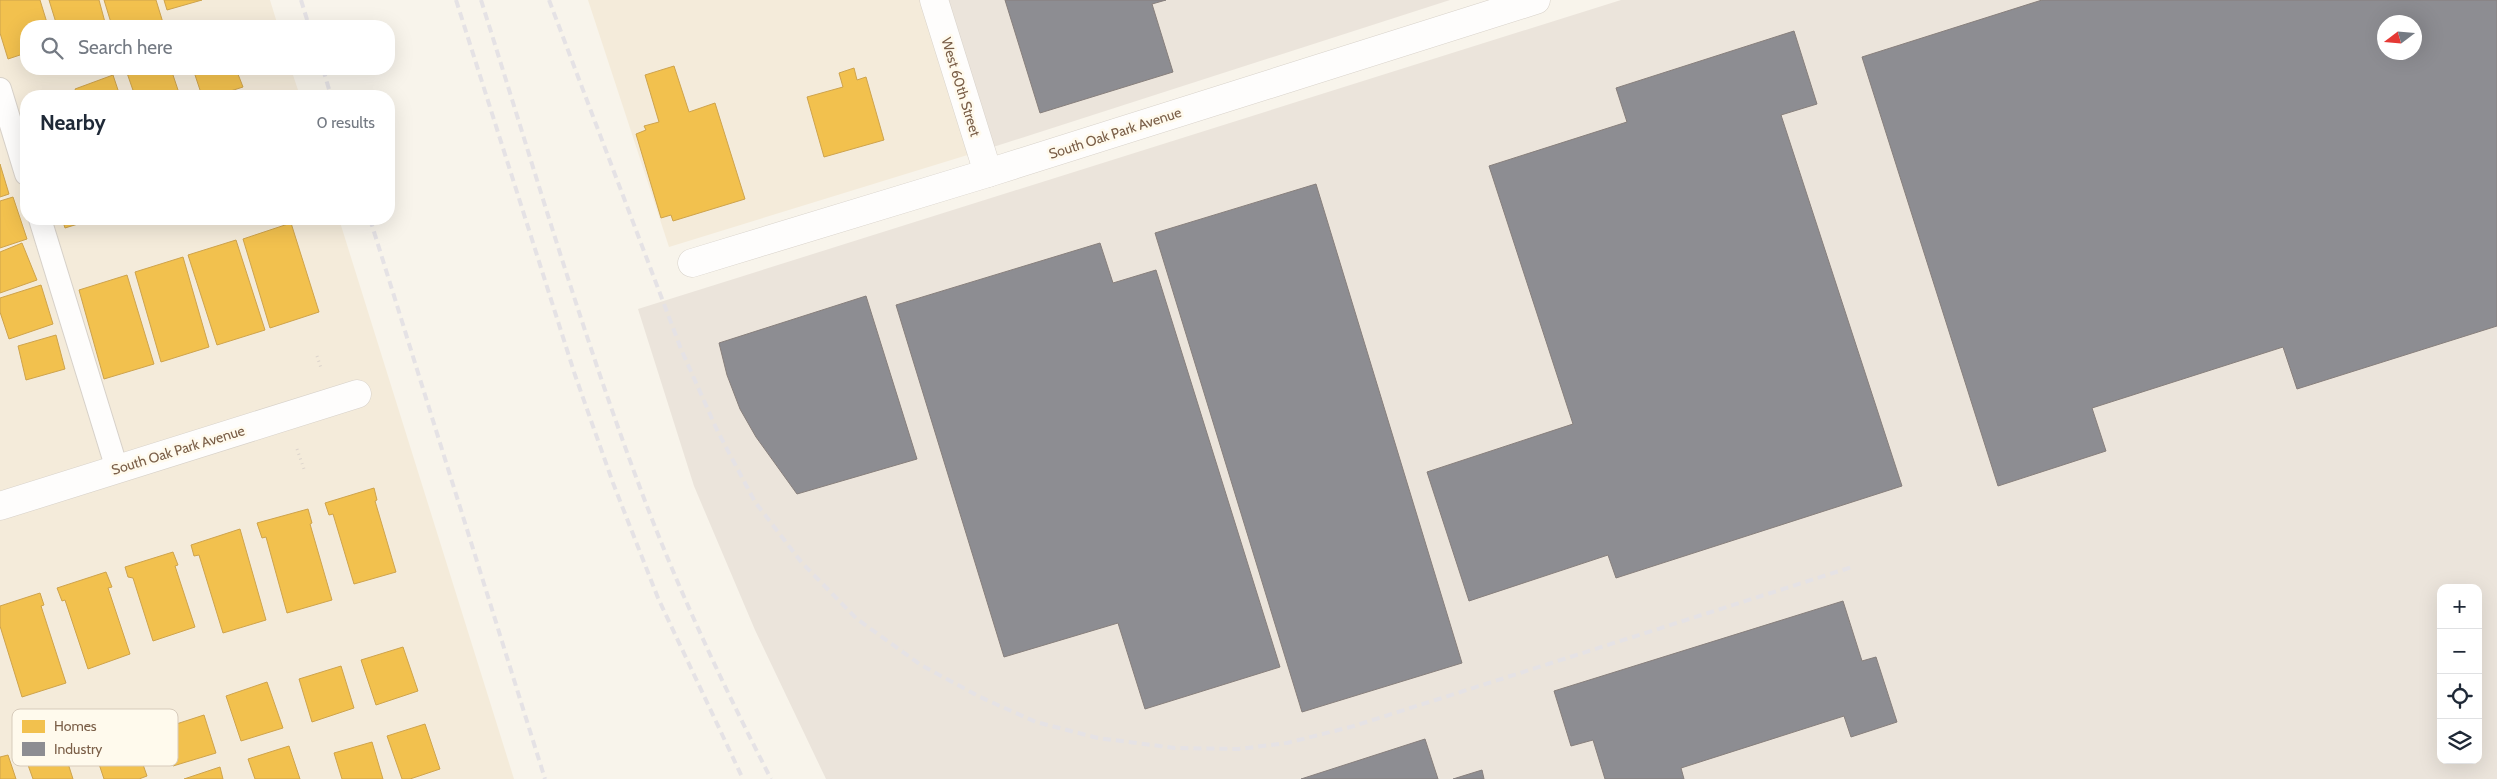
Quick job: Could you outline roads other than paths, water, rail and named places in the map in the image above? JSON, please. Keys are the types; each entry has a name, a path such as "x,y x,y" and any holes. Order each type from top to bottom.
{"street":[{"name":"West 60th Street","path":"934,0 988,173"},
{"name":"South Oak Park Avenue","path":"692,263 988,173 1536,0"},
{"name":"South Oak Park Avenue","path":"0,506 356,394"}],"lane":[{"path":"0,89 20,154"},
{"path":"42,225 117,469"}],"railway":[{"path":"301,0 307,20"},
{"path":"456,0 575,375 613,483 658,598 743,779"},
{"path":"481,0 580,315 645,501 673,572 704,642 771,779"},
{"path":"549,0 681,349 717,430 755,502 802,563 857,619 921,665 980,697 1036,722 1098,738 1175,748 1239,749 1287,743 1354,726 1852,567"},
{"path":"325,75 329,90"},
{"path":"372,225 545,779"}]}
